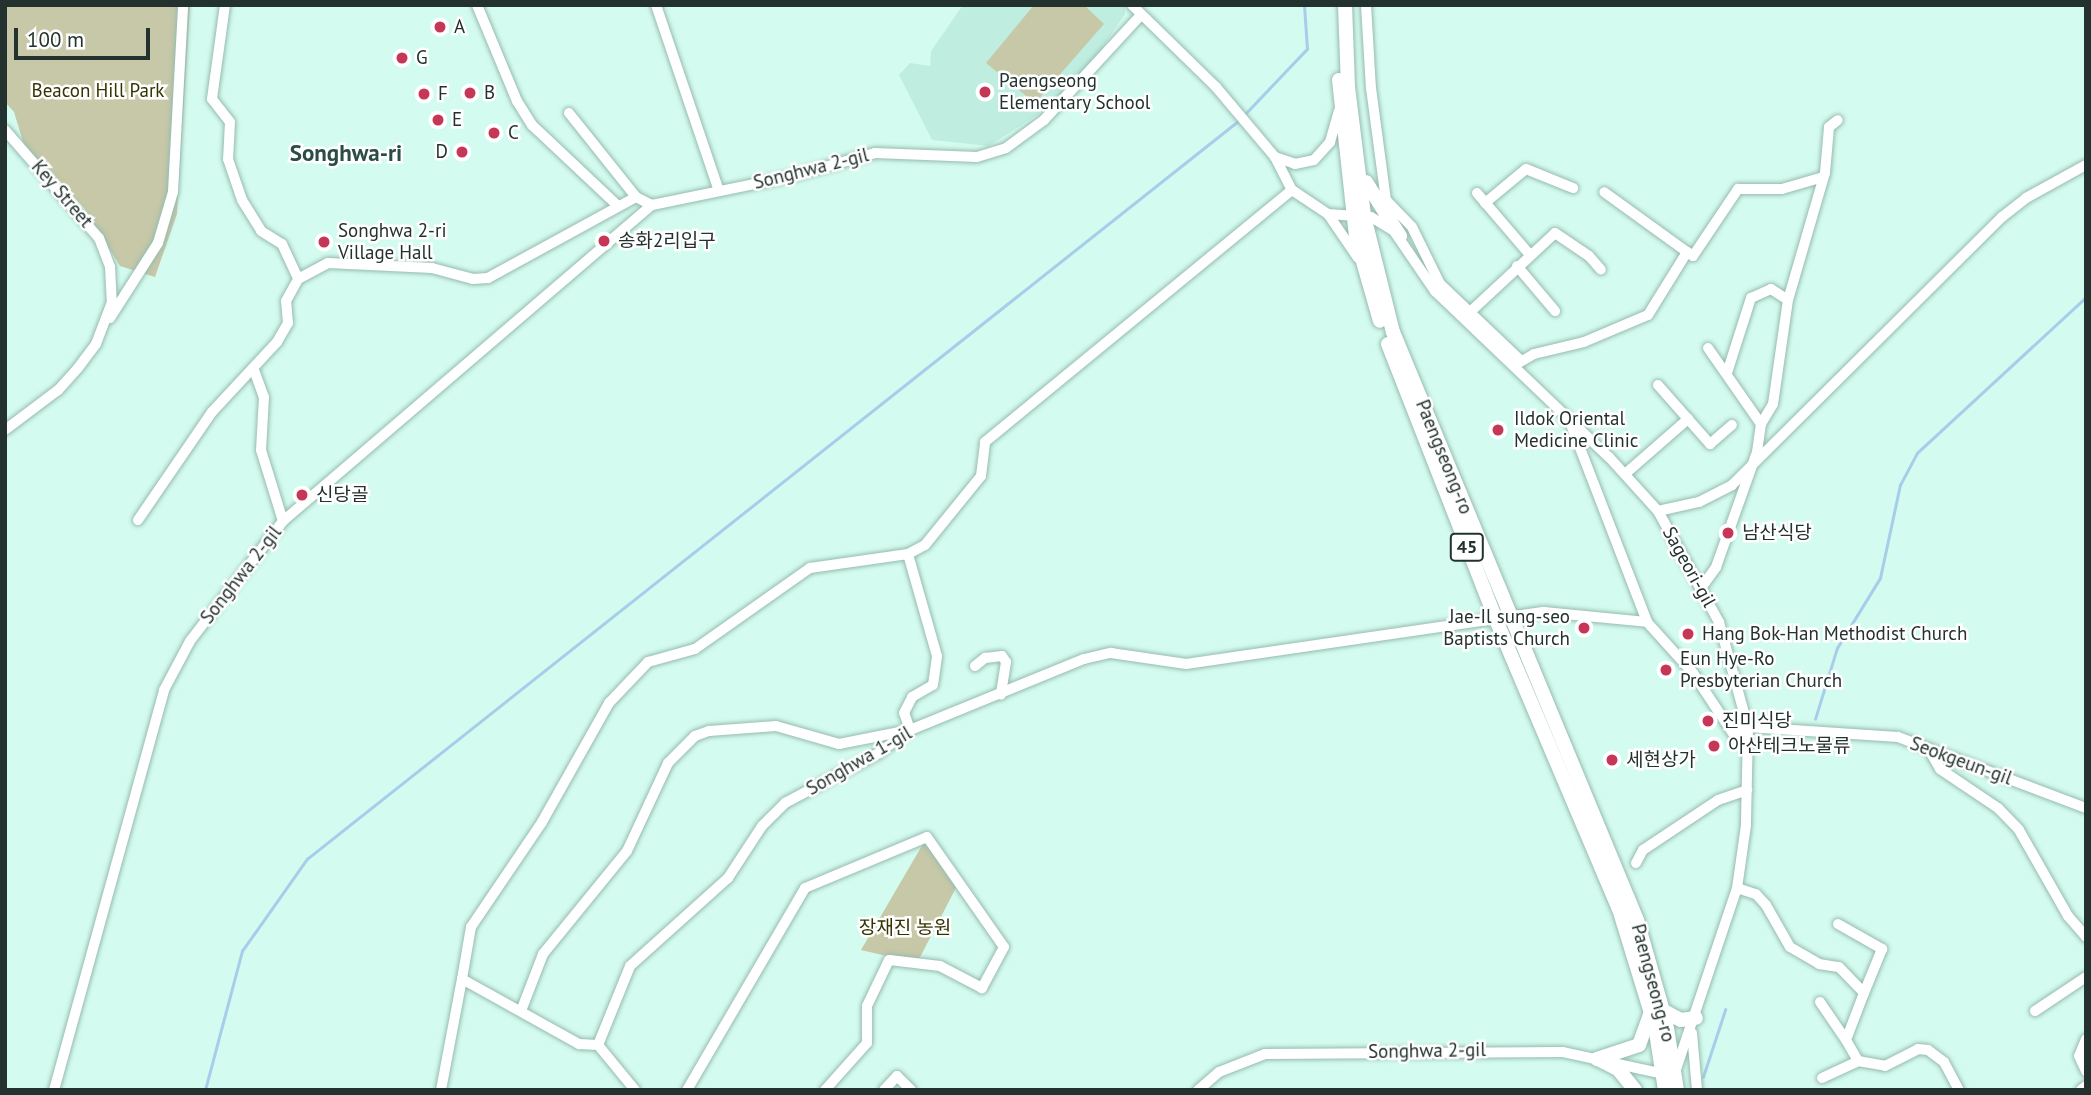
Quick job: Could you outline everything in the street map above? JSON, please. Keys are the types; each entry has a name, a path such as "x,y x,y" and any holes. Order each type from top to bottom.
{"main road":[{"name":"Paengseong-ro","path":"1336,5 1340,108 1358,215 1393,332 1619,909 1656,1010 1669,1073 1677,1090"},
{"name":"Paengseong-ro","path":"1345,5 1348,87 1359,165 1361,264 1399,374 1504,620"},
{"path":"1359,165 1372,197 1400,236"},
{"path":"1597,1059 1639,1045 1656,1010 1694,1024"},
{"path":"1597,1059 1618,1069 1635,1090"},
{"name":"Paengseong-ro","path":"1665,1090 1669,1073"}],"street":[{"path":"106,325 158,243 173,192 183,5"},
{"path":"225,5 212,99 230,122 228,159 242,200 261,231 282,244 298,279"},
{"path":"477,5 517,101 532,125 618,206"},
{"path":"656,5 719,191"},
{"path":"1132,5 1242,118 1275,157 1292,190 1328,214 1361,264"},
{"path":"1366,5 1371,88 1385,200 1412,227 1440,284 1517,363 1584,342 1648,315 1687,252"},
{"name":"Songhwa 2-gil","path":"54,1090 164,690 190,641 282,521 652,205 875,153 977,157 1006,148 1044,120 1140,16"},
{"path":"1348,87 1371,88"},
{"path":"1275,157 1295,164 1314,160 1330,142 1340,108"},
{"path":"569,113 636,197 652,205"},
{"path":"1701,588 1716,567 1761,424 1773,404 1788,300 1824,177 1829,127 1838,120"},
{"name":"Key Street","path":"5,130 99,238 111,279 106,325 96,344 58,390 5,430"},
{"path":"1658,511 1699,502 1732,485 2002,217 2026,198 2086,165"},
{"path":"1486,203 1526,169 1573,188"},
{"path":"1604,192 1693,256 1738,189 1782,188 1824,177"},
{"path":"441,1090 471,927 542,822 609,703 648,662 695,649 810,568 908,554 925,545 981,476 985,442 1292,190"},
{"path":"1477,193 1530,255"},
{"path":"138,520 212,412 254,370 288,323 286,300 298,279 328,263 432,268 473,279 488,278 636,197"},
{"path":"1328,214 1358,215 1388,225 1400,236"},
{"path":"1469,313 1555,233 1601,270"},
{"name":"Sageori-gil","path":"1400,236 1421,276 1517,363 1658,511 1719,622 1748,727 1746,790 1737,888 1694,1024 1669,1073"},
{"path":"1517,266 1555,310"},
{"path":"1727,373 1751,298 1771,289 1788,300"},
{"path":"1708,348 1761,424"},
{"path":"254,370 264,397 261,450 282,521"},
{"path":"1658,385 1710,444 1732,425"},
{"path":"1569,419 1647,622"},
{"path":"1625,474 1688,419"},
{"path":"521,1011 543,954 627,851 668,763 695,736 709,731 776,726 839,744 910,730 904,713 912,697 933,685 937,656 908,554"},
{"name":"Songhwa 1-gil","path":"598,1045 631,966 728,878 772,813 879,753 910,730 1084,659 1111,653 1186,664 1439,626 1568,611 1647,622"},
{"name":"Seokgeun-gil","path":"1647,622 1693,673 1734,735 1748,727 1898,737 2086,808"},
{"path":"975,666 985,658 1002,656 1006,662 1001,695"},
{"path":"1928,748 1940,769 1997,808 2019,830 2068,916 2086,937"},
{"path":"1636,863 1643,849 1707,807 1746,790"},
{"path":"687,1090 805,888 927,837 1004,947 982,988 940,967 889,960 867,1006 867,1043 825,1090"},
{"path":"1737,888 1756,894 1766,905 1790,947 1819,964 1839,967 1864,993"},
{"path":"1838,924 1882,949 1846,1040"},
{"path":"2035,1011 2086,977"},
{"path":"462,979 579,1044 598,1045 635,1090"},
{"path":"1820,1002 1858,1061"},
{"path":"1694,1024 1697,1090"},
{"path":"2086,1039 2079,1056 2086,1071"},
{"path":"1822,1078 1858,1061 1885,1066 1918,1049 1928,1049 1944,1062 1957,1089"},
{"name":"Songhwa 2-gil","path":"1198,1090 1219,1072 1265,1054 1468,1050 1563,1052 1669,1073"},
{"path":"884,1090 897,1076 911,1090"},
{"path":"2081,1090 2086,1086"}],"shaded area":[{"name":"Paengseong Elementary School","path":"963,5 1123,5 1125,14 1097,55 1046,109 989,146 932,140 899,75 910,63 930,66 931,51"}],"green space":[{"name":"Beacon Hill Park","path":"5,5 190,5 177,214 155,277 120,266 84,208 24,145 14,112 5,102"},
{"path":"1034,5 1084,5 1104,24 1035,103 986,63"},
{"name":"장재진 농원","path":"927,837 958,884 917,963 861,950"}],"waterway":[{"path":"1245,114 1307,49 1304,5"},
{"path":"205,1090 242,951 307,859 1238,121"},
{"path":"1815,719 1837,648 1880,578 1900,485 1917,453 2086,297"},
{"path":"1703,1077 1725,1010"}],"place":[{"name":"A","path":"440,27"},
{"name":"G","path":"402,58"},
{"name":"Paengseong Elementary School","path":"985,92"},
{"name":"B","path":"470,93"},
{"name":"F","path":"424,94"},
{"name":"E","path":"438,120"},
{"name":"C","path":"494,133"},
{"name":"D","path":"462,152"},
{"name":"송화2리입구","path":"604,241"},
{"name":"Songhwa 2-ri Village Hall","path":"324,242"},
{"name":"Ildok Oriental Medicine Clinic","path":"1498,430"},
{"name":"신당골","path":"302,495"},
{"name":"남산식당","path":"1728,533"},
{"name":"Jae-Il sung-seo Baptists Church","path":"1584,628"},
{"name":"Hang Bok-Han Methodist Church","path":"1688,634"},
{"name":"Eun Hye-Ro Presbyterian Church","path":"1666,670"},
{"name":"진미식당","path":"1708,721"},
{"name":"아산테크노물류","path":"1714,746"},
{"name":"세현상가","path":"1612,760"}],"district":[{"name":"Songhwa-ri","path":"346,153"}]}
